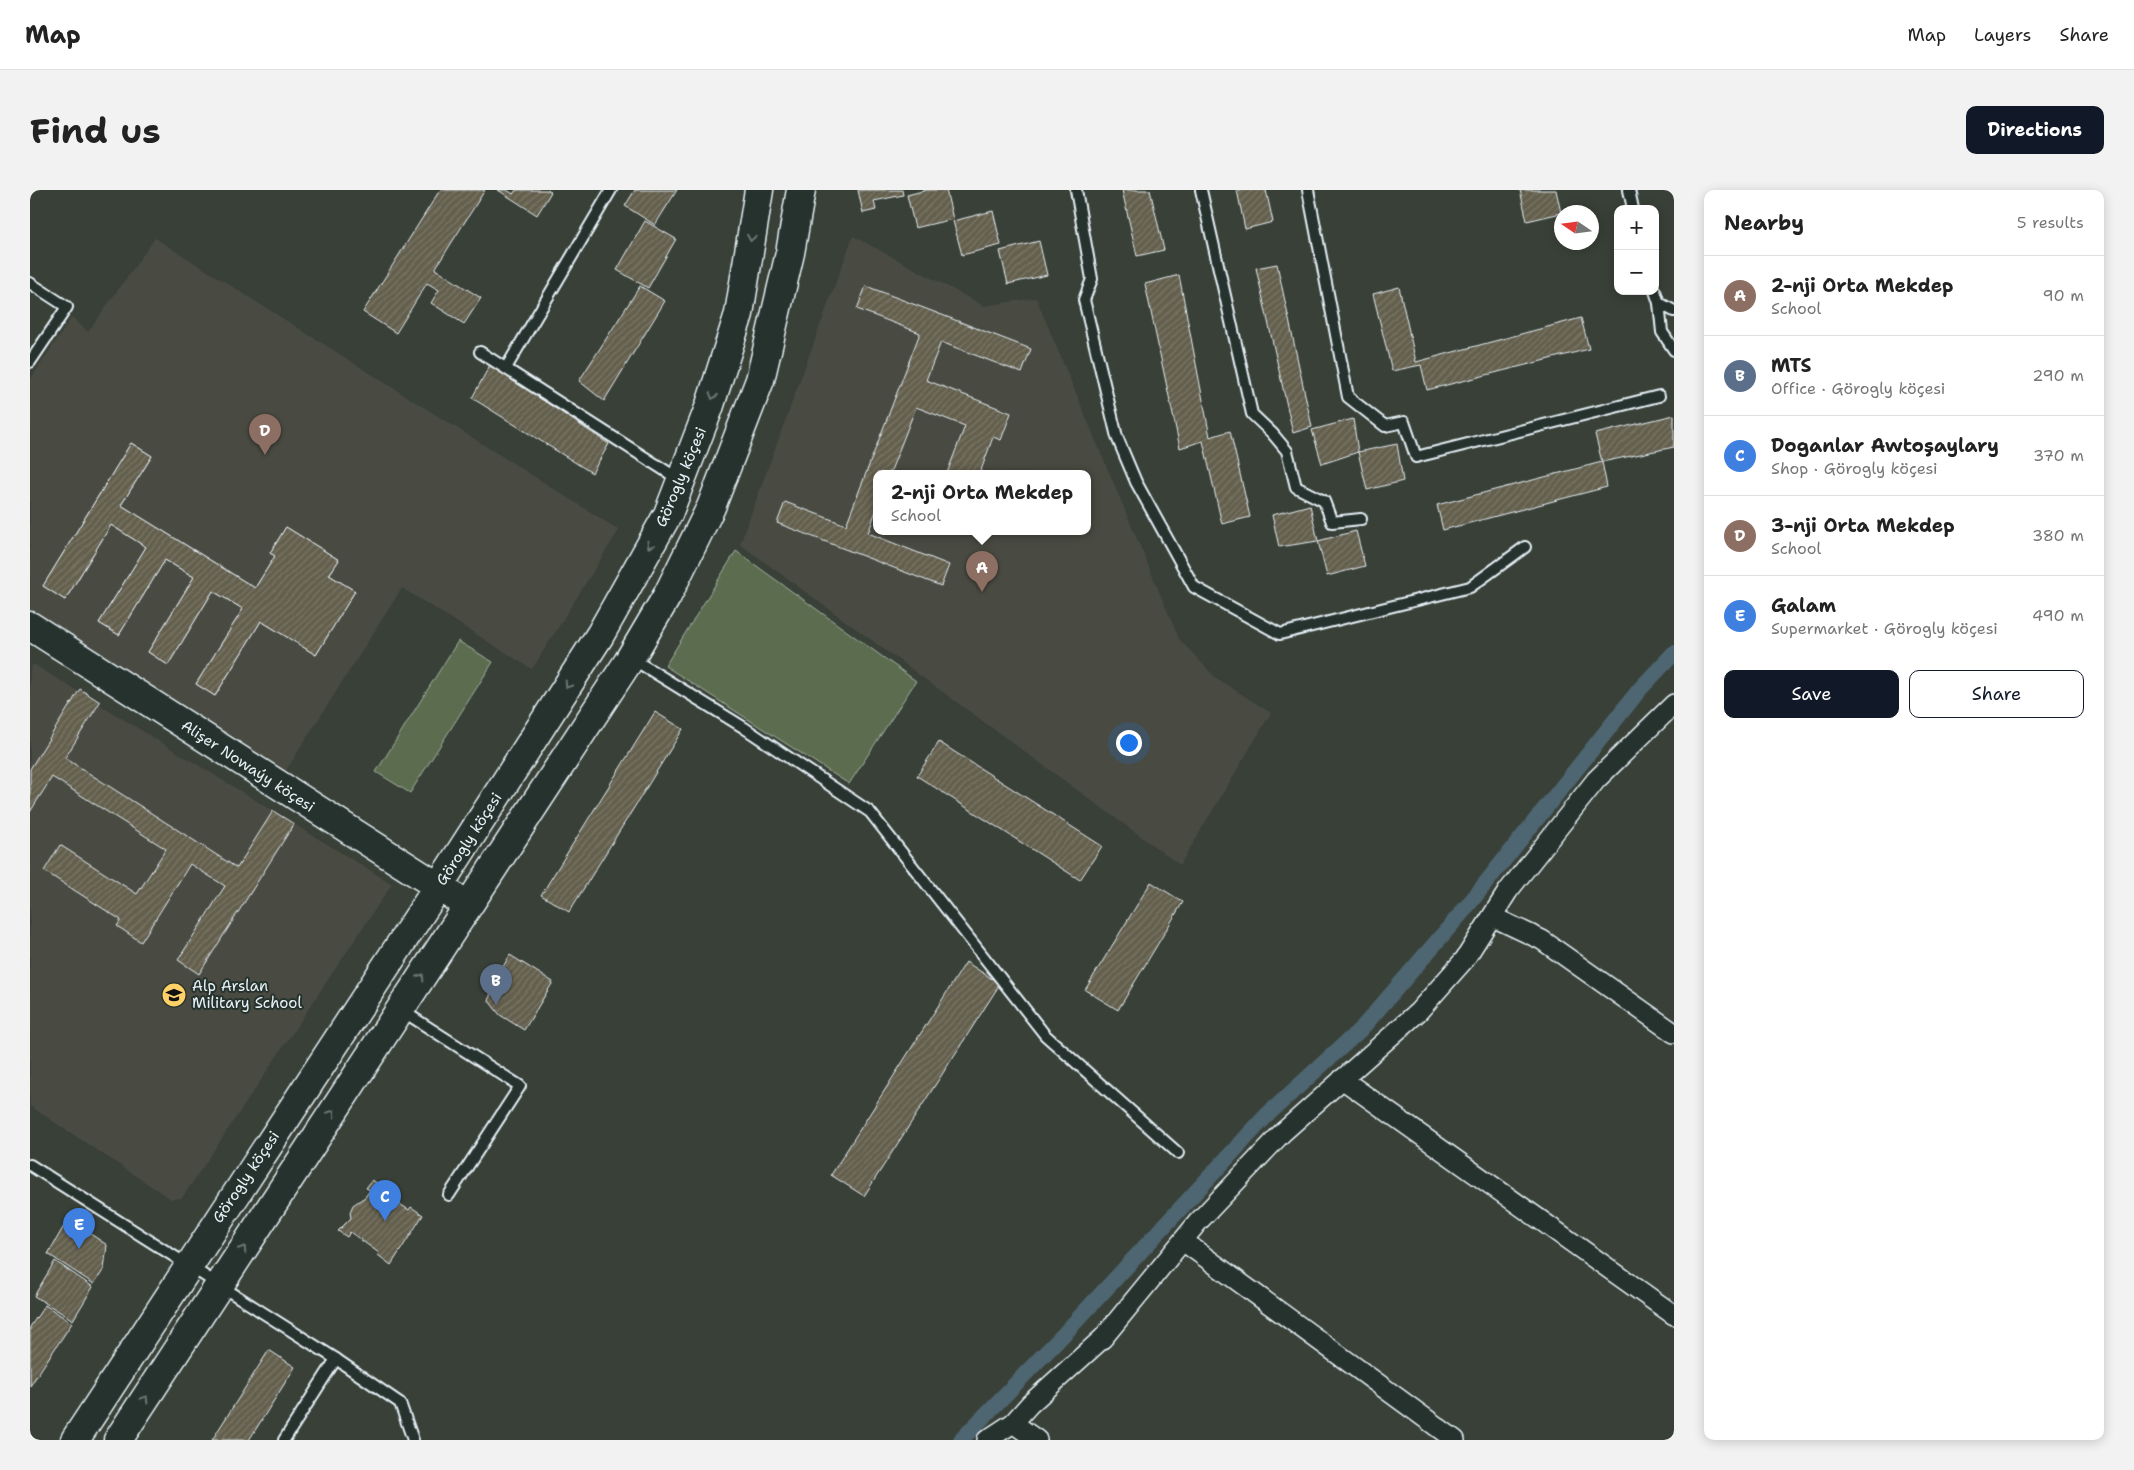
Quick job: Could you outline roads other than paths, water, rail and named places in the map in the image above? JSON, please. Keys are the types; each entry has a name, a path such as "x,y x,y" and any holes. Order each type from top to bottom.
{"main road":[{"name":"Görogly köçesi","path":"75,1440 188,1265 438,888 600,635 668,514 709,408 738,314 759,190"},
{"path":"118,1440 630,658 668,596 711,508 760,380 790,253 801,190"},
{"name":"Alişer Nowaýy köçesi","path":"30,626 467,905"}],"street":[{"path":"987,1440 1013,1423 1030,1404 1103,1338 1198,1222 1282,1133 1418,1012 1465,959 1493,918 1508,891 1596,780 1674,704"},
{"path":"1493,918 1542,940 1674,1032"},
{"path":"1342,1079 1674,1315"},
{"path":"1183,1241 1455,1440"},
{"path":"1013,1423 1037,1440"}],"lane":[{"path":"506,368 611,190"},
{"path":"1076,190 1092,278 1084,300 1117,437 1136,482 1194,587 1280,634 1470,587 1525,547"},
{"path":"1201,190 1252,414 1287,451 1296,487 1324,501 1332,522 1361,519"},
{"path":"1308,190 1348,396 1385,426 1404,422 1416,457 1659,396"},
{"path":"1629,190 1632,205"},
{"path":"30,283 67,307 30,362"},
{"path":"1656,295 1662,332 1674,350"},
{"path":"1659,303 1674,311"},
{"path":"480,352 681,481"},
{"path":"630,658 743,727 870,812 1045,1035 1178,1153"},
{"path":"400,1009 520,1086 449,1195"},
{"path":"30,1164 336,1359 400,1403 413,1440"},
{"path":"284,1440 336,1359"}],"waterway":[{"path":"961,1440 1065,1333 1267,1115 1362,1028 1465,909 1640,689 1674,653"}],"place":[{"name":"3-nji Orta Mekdep","path":"265,455"},
{"name":"2-nji Orta Mekdep","path":"982,592"},
{"name":"Alp Arslan Military School","path":"174,995"},
{"name":"MTS","path":"496,1005"},
{"name":"Doganlar Awtoşaylary","path":"385,1221"},
{"name":"Galam","path":"79,1249"}]}
